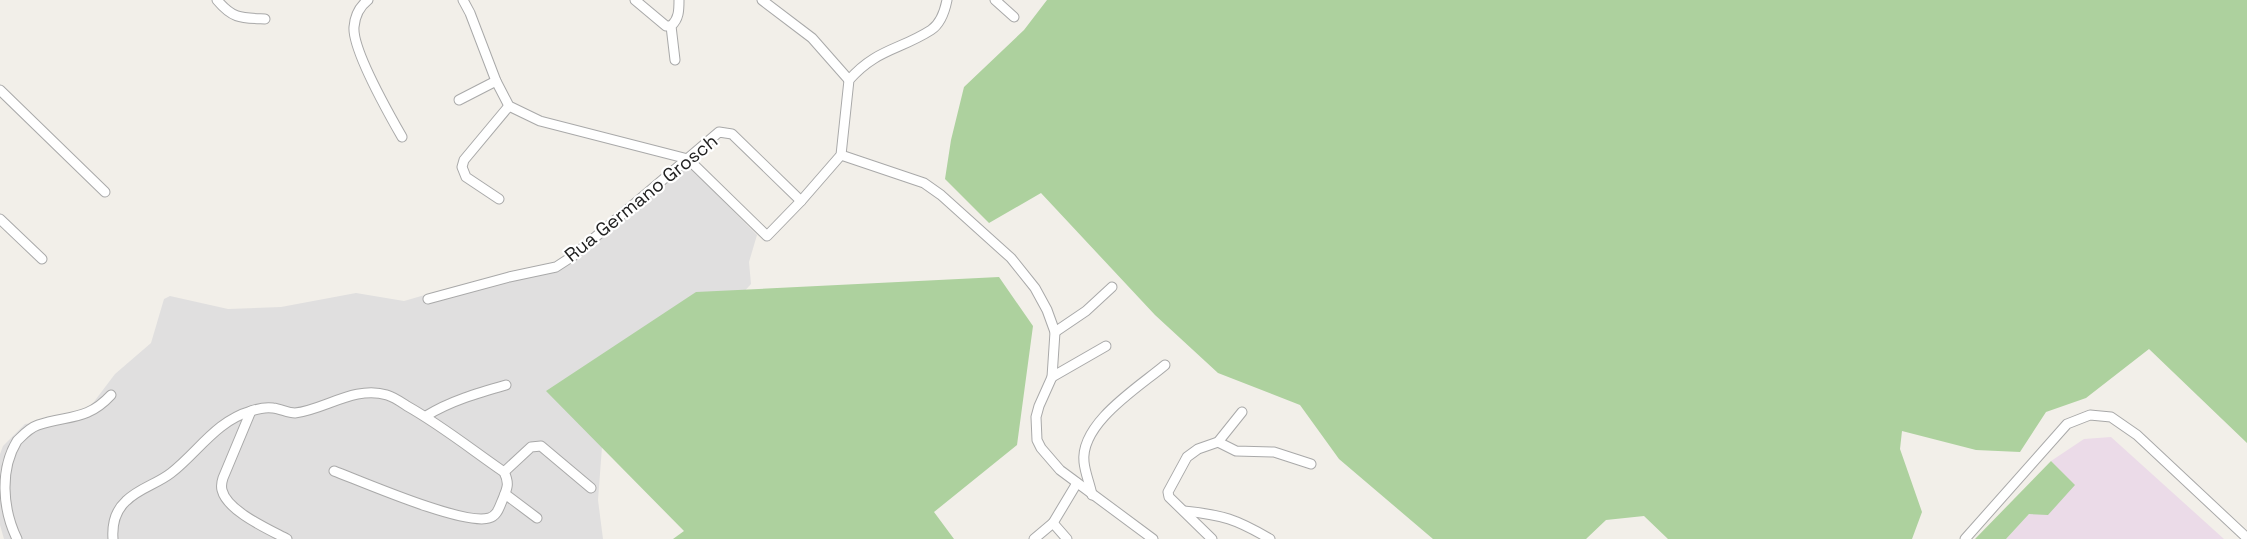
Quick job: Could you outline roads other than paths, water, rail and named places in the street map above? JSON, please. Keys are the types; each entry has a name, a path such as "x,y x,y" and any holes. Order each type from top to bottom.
{"street":[{"path":"216,0 228,13 239,18 265,19"},
{"path":"368,0 360,6 356,17 354,28 358,47 384,104 402,137"},
{"path":"463,0 470,13 496,81 509,106 540,122 688,158 767,236 841,155 849,80 872,59 932,29 944,12 947,0"},
{"path":"635,0 666,26 671,26 676,22 679,0"},
{"path":"762,0 812,38 849,80"},
{"path":"995,0 1014,17"},
{"path":"671,26 676,60"},
{"path":"459,100 496,81"},
{"path":"0,90 105,192"},
{"path":"499,198 466,177 462,167 464,160 509,106"},
{"name":"Rua Germano Grosch","path":"428,299 509,277 556,267 573,256 719,132 732,134 801,201"},
{"path":"841,155 924,183 941,195 1011,258 1035,288 1047,310 1055,332 1052,377 1036,417 1037,440 1046,456 1060,470 1153,539"},
{"path":"0,219 42,259"},
{"path":"1055,332 1086,311 1112,287"},
{"path":"1052,377 1106,346"},
{"path":"1092,495 1084,461 1086,445 1090,434 1108,412 1165,365"},
{"path":"426,416 439,408 506,385"},
{"path":"112,539 114,519 126,501 144,488 169,475 187,460 204,440 228,421 251,411 272,408 294,413 336,399 372,393 388,395 426,416 504,472 508,480 508,488 498,511 492,518 483,520 439,510 334,471"},
{"path":"16,539 2,498 1,477 4,457 17,440 31,428 88,413 100,407 111,395"},
{"path":"251,411 223,478 222,489 227,501 240,513 286,539"},
{"path":"1212,539 1169,497 1171,484 1188,458 1198,449 1218,442 1242,412"},
{"path":"1964,539 2067,424 2090,415 2111,418 2137,435 2247,538"},
{"path":"1218,442 1236,450 1274,452 1312,464"},
{"path":"504,472 531,447 541,446 591,488"},
{"path":"1034,539 1053,522 1078,483"},
{"path":"505,494 537,518"},
{"path":"1184,511 1218,514 1242,522 1270,539"},
{"path":"1053,522 1067,539"}]}
